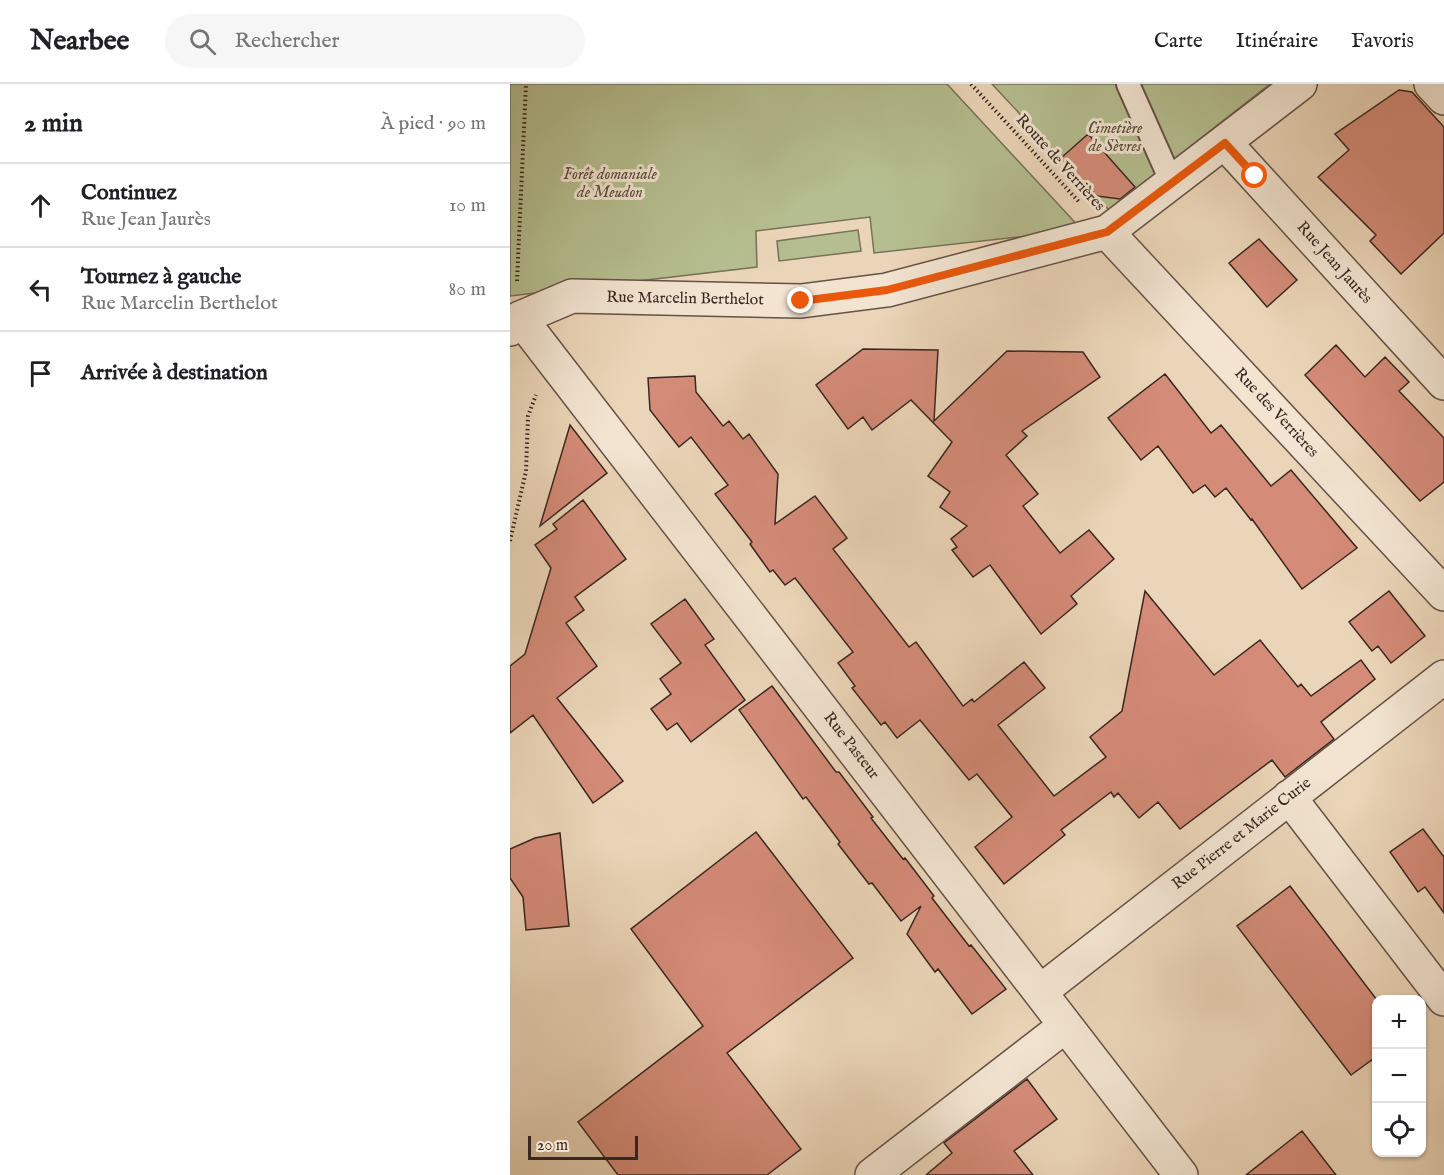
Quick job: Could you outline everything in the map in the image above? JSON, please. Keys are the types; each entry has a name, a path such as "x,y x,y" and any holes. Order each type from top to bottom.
{"street":[{"name":"Rue Marcelin Berthelot","path":"515,323 572,296 801,301 887,290 1107,232 1300,84"},
{"path":"1431,84 1444,98"},
{"name":"Rue Jean Jaurès","path":"1225,143 1444,383"},
{"name":"Rue des Verrières","path":"1107,232 1444,594"},
{"name":"Rue Pasteur","path":"515,323 1041,991 1065,1026 1181,1175"},
{"name":"Rue Pierre et Marie Curie","path":"1041,991 1444,677"},
{"path":"1289,797 1444,999"},
{"path":"872,1175 1065,1026"}],"lane":[{"path":"1128,84 1172,183"}],"path":[{"path":"515,323 526,84"},
{"name":"Route de Verrières","path":"971,84 1107,232"},
{"path":"510,272 516,273"},
{"path":"510,541 526,471 528,416 538,389"}],"green space":[{"name":"Forêt domaniale de Meudon","path":"510,84 947,84 1082,230 874,253 870,217 756,231 757,267 510,296"},
{"name":"Cimetière de Sèvres","path":"992,84 1270,84 1109,210"},
{"path":"858,230 861,251 779,261 777,241"}],"building":[{"path":"1399,90 1412,92 1444,127 1444,233 1401,274 1370,241 1376,235 1318,177 1349,150 1335,134"},
{"path":"1088,134 1135,187 1120,199 1097,196 1061,158"},
{"path":"1259,239 1297,280 1267,307 1229,263"},
{"path":"1336,345 1365,377 1385,357 1409,382 1399,391 1444,438 1444,482 1420,501 1305,375"},
{"path":"863,349 938,350 934,421 1007,351 1083,352 1100,377 1022,431 1027,436 1006,455 1038,494 1023,506 1060,553 1089,530 1114,559 1071,596 1077,604 1041,634 990,565 973,577 952,550 957,547 951,539 967,526 940,507 950,492 928,476 952,442 911,400 872,430 863,417 848,429 816,385"},
{"path":"1165,374 1211,433 1221,425 1271,486 1291,470 1357,548 1302,589 1252,519 1226,488 1215,497 1205,485 1193,493 1158,446 1141,460 1108,418"},
{"path":"695,376 696,392 723,426 729,421 743,439 749,434 778,474 775,524 815,496 847,538 833,549 909,647 916,642 963,706 972,699 974,702 1024,662 1045,688 998,725 1054,796 1106,757 1090,737 1122,711 1145,591 1214,675 1260,640 1298,687 1301,684 1311,696 1361,660 1375,679 1321,722 1334,739 1285,777 1272,760 1180,829 1158,802 1139,818 1118,793 1114,797 1111,792 1061,830 1065,835 1004,884 975,847 1012,817 977,774 969,780 920,720 897,738 885,722 881,725 852,688 855,686 838,663 853,652 795,578 785,585 773,570 770,572 750,544 752,542 715,494 728,485 691,437 679,447 650,410 648,378"},
{"path":"570,425 607,473 540,526"},
{"path":"583,500 626,559 575,597 584,610 566,623 597,666 557,698 623,781 593,803 533,715 510,733 510,666 525,654 551,568 535,545 557,529 553,524"},
{"path":"1389,591 1425,636 1391,663 1378,646 1372,651 1349,622"},
{"path":"685,599 714,639 705,645 745,700 691,742 677,723 667,730 651,709 671,694 660,679 681,663 651,624"},
{"path":"772,686 836,772 839,772 873,817 871,818 934,896 932,898 969,946 971,945 1006,989 972,1014 938,969 935,972 907,934 921,906 901,921 838,844 840,842 806,797 803,799 739,710"},
{"path":"1423,829 1444,857 1444,913 1425,887 1418,892 1390,852"},
{"path":"756,832 853,958 727,1053 801,1149 767,1175 618,1175 578,1122 703,1026 631,929"},
{"path":"560,833 569,926 526,930 523,897 510,878 510,849 535,838"},
{"path":"1290,886 1373,995 1372,1060 1351,1075 1237,926"},
{"path":"1027,1079 1057,1119 1014,1151 1033,1175 926,1175 952,1153 944,1143"},
{"path":"1302,1131 1336,1175 1246,1175"}],"route":[{"path":"801,301 887,290 1107,232 1225,143 1255,176"}]}
